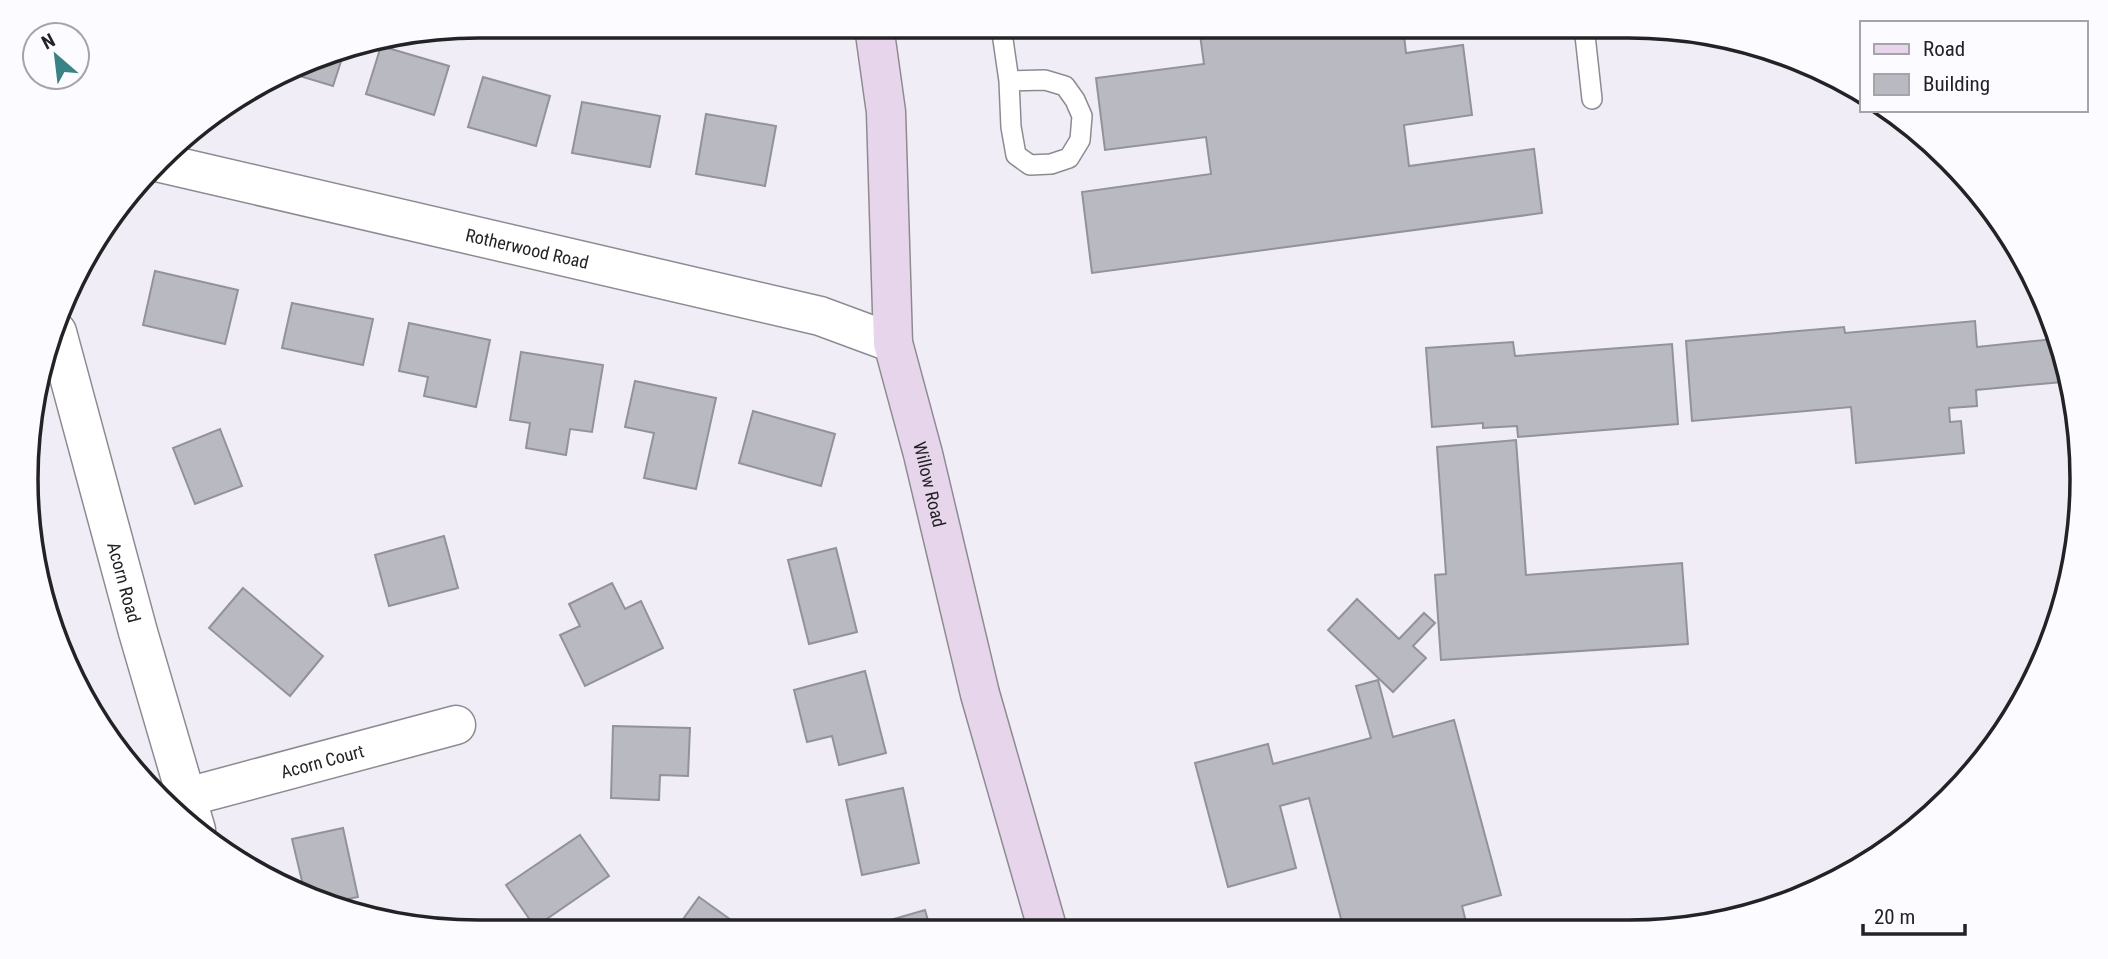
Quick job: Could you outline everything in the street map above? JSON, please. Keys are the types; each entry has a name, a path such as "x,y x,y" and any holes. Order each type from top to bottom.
{"street":[{"name":"Willow Road","path":"876,38 886,113 893,343 923,454 979,694 1045,920"},
{"name":"Rotherwood Road","path":"171,165 820,316 893,343"},
{"name":"Acorn Road","path":"60,344 138,632 192,813"},
{"name":"Acorn Court","path":"192,813 456,725"}],"lane":[{"path":"1003,38 1016,155 1030,165 1051,164 1069,158 1080,140 1082,116 1065,86 1045,80 1009,81"},
{"path":"1585,38 1592,99"}],"building":[{"path":"1200,38 1404,38 1406,53 1463,45 1472,115 1404,125 1409,166 1534,149 1542,213 1092,273 1082,192 1211,174 1206,137 1105,150 1096,78 1204,64"},
{"path":"388,48 449,66 434,115 366,94 380,50"},
{"path":"341,61 333,86 301,76"},
{"path":"483,77 550,96 536,146 468,127"},
{"path":"582,102 660,116 650,167 572,153"},
{"path":"706,114 776,126 765,186 696,174"},
{"path":"155,271 238,290 225,344 143,325"},
{"path":"292,303 373,319 363,365 282,348"},
{"path":"1975,321 1977,347 2047,340 2058,382 1976,390 1977,406 1949,408 1950,422 1961,421 1964,453 1856,463 1851,407 1692,421 1686,341 1844,327 1845,333"},
{"path":"409,323 490,340 476,407 424,396 428,377 399,371"},
{"path":"1513,342 1515,356 1672,344 1678,424 1518,437 1517,426 1483,428 1483,423 1432,427 1426,348"},
{"path":"521,352 603,365 592,432 570,429 566,455 526,448 530,423 510,420"},
{"path":"635,381 716,398 696,489 644,478 654,433 625,427"},
{"path":"753,411 835,434 821,486 739,463"},
{"path":"220,429 242,486 195,504 173,448"},
{"path":"1516,440 1526,575 1682,563 1688,644 1441,660 1435,575 1446,574 1437,447"},
{"path":"444,536 458,588 389,606 375,555"},
{"path":"836,548 857,632 809,644 788,560"},
{"path":"612,583 625,609 641,601 663,648 585,686 560,635 580,626 569,604"},
{"path":"243,588 323,656 290,696 209,628"},
{"path":"1357,599 1399,639 1424,613 1435,623 1413,646 1426,658 1393,692 1328,630"},
{"path":"865,671 886,753 839,765 832,736 807,742 794,690"},
{"path":"1378,680 1393,737 1454,720 1501,895 1462,906 1466,920 1341,920 1309,798 1280,806 1296,868 1228,887 1195,763 1268,744 1273,764 1371,738 1356,686"},
{"path":"613,726 690,728 688,776 660,775 659,800 611,798"},
{"path":"903,788 919,863 862,875 846,800"},
{"path":"343,828 358,897 346,899 302,883 292,839"},
{"path":"580,835 609,876 545,920 530,920 506,885"},
{"path":"699,897 731,920 682,920"},
{"path":"925,910 928,920 890,920"}]}
